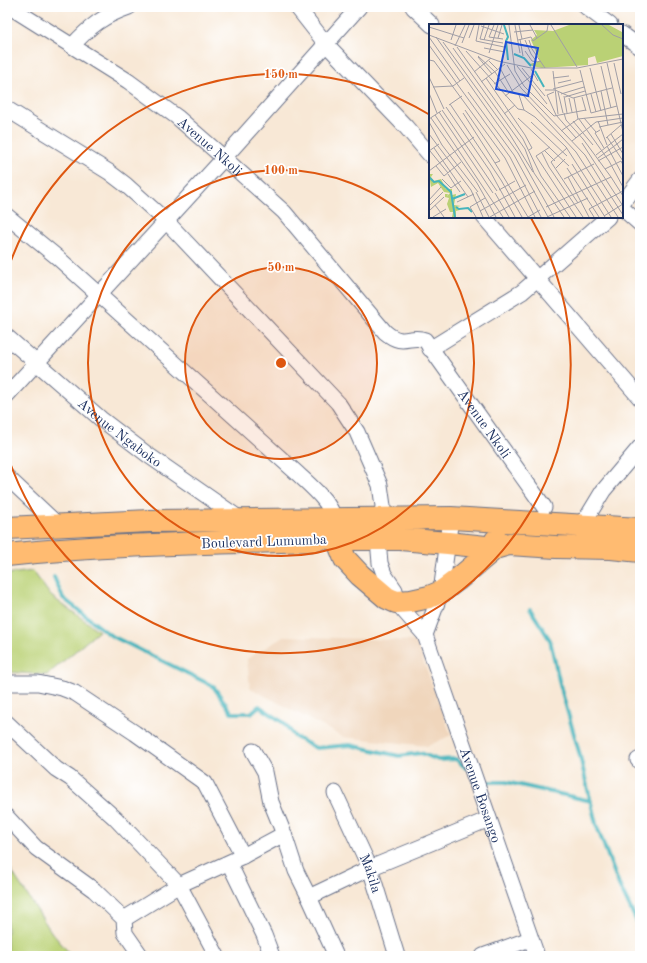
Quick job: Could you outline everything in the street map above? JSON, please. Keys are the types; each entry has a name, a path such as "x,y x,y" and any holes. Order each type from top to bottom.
{"highway":[{"name":"Boulevard Lumumba","path":"7,528 149,521 335,518 380,530 400,539 495,548 509,544 611,548 640,551"},
{"name":"Boulevard Lumumba","path":"7,555 62,549 134,545 316,540 321,537 337,539 451,518 576,524 640,529"},
{"path":"337,539 345,559 360,575 387,598 396,602 411,601 429,597 441,592 495,548 497,520"}],"street":[{"name":"Avenue Nkoli","path":"10,7 128,81 177,117 284,212 385,332 392,338 403,341 424,343 544,507"},
{"path":"72,46 95,23 116,11 129,7"},
{"path":"297,7 326,44 406,127 429,154"},
{"path":"7,395 166,222 359,7"},
{"path":"413,7 431,24"},
{"path":"586,7 609,24"},
{"path":"623,35 640,47"},
{"path":"7,109 109,172 126,185 166,222 338,403 357,432 380,485 383,506 380,530 380,563 384,574 395,590 396,602 424,635 441,592 451,518"},
{"path":"623,203 640,180"},
{"path":"623,209 640,224"},
{"path":"7,216 57,257 318,493 327,504 335,518 337,539"},
{"path":"485,218 640,398"},
{"path":"424,343 522,292 607,218"},
{"name":"Avenue Ngaboko","path":"7,337 101,419 148,455 240,519"},
{"path":"576,524 586,519 603,491 640,447"},
{"path":"7,477 58,525"},
{"name":"Avenue Bosango","path":"424,635 537,956"},
{"path":"7,682 38,683 62,688 75,693 135,733 205,783 243,856"},
{"path":"7,723 56,769 70,778 115,818 180,885 217,956"},
{"path":"253,751 265,772 270,802 284,834 296,871 336,956"},
{"name":"Makila","path":"335,793 370,868 397,956"},
{"path":"7,817 36,848 94,890 124,919 125,932 141,956"},
{"path":"309,897 370,868 489,819"},
{"path":"124,919 180,885 229,863 284,834"},
{"path":"229,863 264,935 272,956"},
{"path":"483,956 530,939"}],"shaded area":[{"path":"285,636 416,641 451,735 428,746 343,737 250,688 247,659"}],"green space":[{"path":"33,571 51,596 99,631 47,675 7,672 7,574"},
{"path":"7,864 52,933 72,956 7,956"}],"waterway":[{"path":"54,577 63,598 110,635 213,686 232,713 251,713 259,706 284,723 295,737 316,748 350,745 399,756 421,753 438,760 456,759 466,768"},
{"path":"530,609 550,640 560,685 579,752 596,824 619,885 640,928"},
{"path":"480,780 482,782 506,782 591,801"}]}
